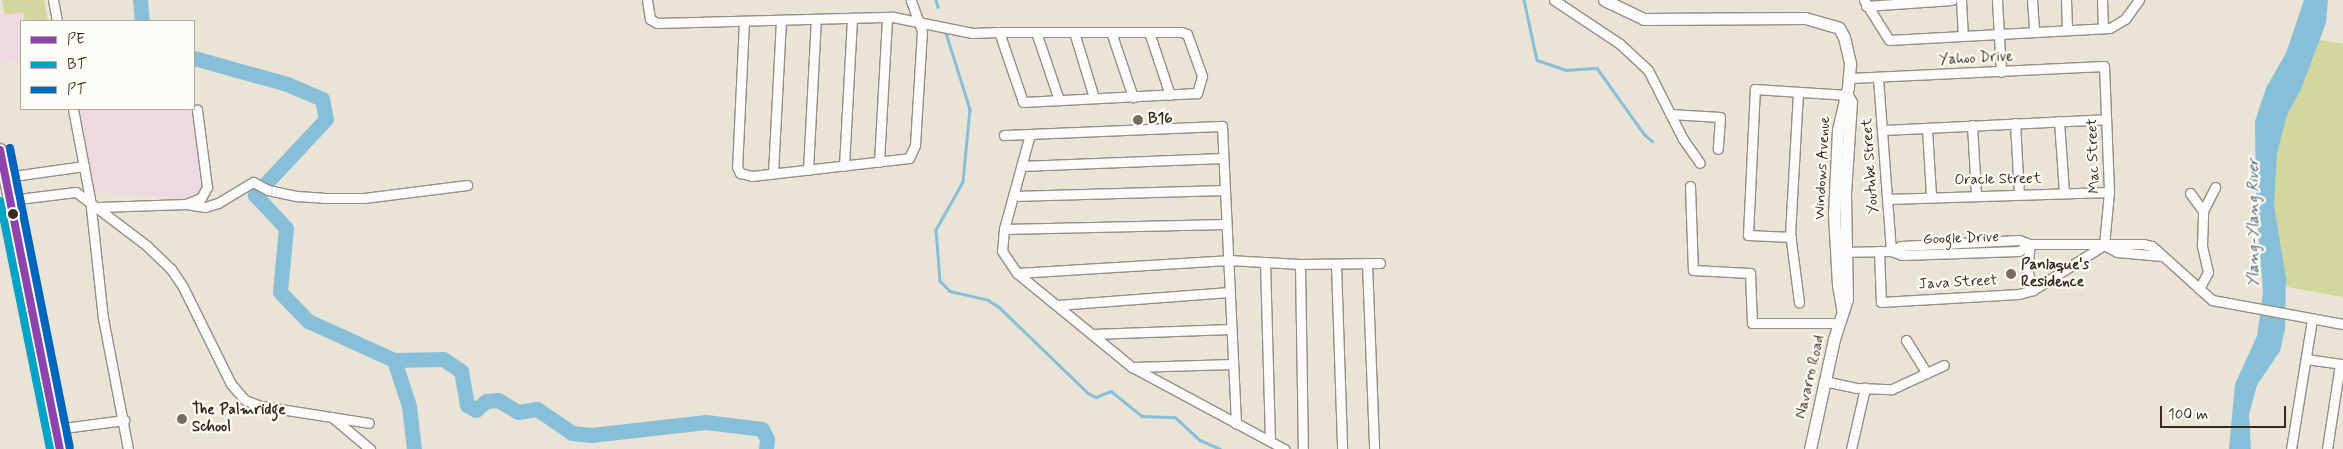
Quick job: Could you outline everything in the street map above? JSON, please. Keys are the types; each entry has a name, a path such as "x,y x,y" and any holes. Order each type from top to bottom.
{"main road":[{"path":"0,150 60,449"}],"street":[{"path":"53,0 57,20"},
{"path":"647,0 648,13 657,23 887,18 972,33 1000,32 1149,32 1187,34 1202,76 1197,93 1023,102 1000,32"},
{"path":"744,21 737,167 745,176 879,162 909,158 913,154 922,32 911,0"},
{"path":"1554,0 1635,56 1648,70 1670,114 1700,163"},
{"path":"1604,0 1644,19 1805,18 1833,24 1844,37 1850,78 1847,95 1755,90 1748,235 1791,237"},
{"path":"1865,3 1952,0"},
{"path":"1961,0 1963,36"},
{"path":"1997,0 2000,72"},
{"path":"2032,0 2034,32"},
{"path":"2066,0 2068,30"},
{"path":"2102,0 2103,28"},
{"path":"1865,3 1889,40 2103,28 2125,19 2133,4 2139,0"},
{"path":"844,166 852,18"},
{"path":"879,162 887,18"},
{"path":"808,170 816,19"},
{"path":"773,174 781,20"},
{"path":"1036,32 1058,100"},
{"path":"1074,32 1094,98"},
{"path":"1111,32 1133,97"},
{"path":"1149,32 1170,95"},
{"name":"Yahoo Drive","path":"1850,78 2104,66"},
{"name":"Mac Street","path":"2104,66 2109,192 2104,245"},
{"name":"Youtube Street","path":"1878,78 1891,251"},
{"path":"1798,92 1791,237 1800,302"},
{"name":"Windows Avenue","path":"1843,312 1846,299 1840,252 1851,102 1847,95"},
{"path":"73,110 90,199 103,318 124,420 128,449"},
{"path":"186,204 197,201 206,190 197,110"},
{"path":"1670,114 1720,117 1718,149"},
{"path":"1882,130 2106,119"},
{"path":"2059,121 2064,193"},
{"path":"2015,123 2019,194"},
{"path":"1004,135 1222,126 1236,424"},
{"path":"1972,126 1976,195"},
{"path":"1927,128 1931,196"},
{"path":"1030,134 1004,229 1002,251 1017,273 1132,367 1284,449"},
{"path":"1021,166 1223,158"},
{"path":"6,177 84,166"},
{"path":"99,207 186,204 205,207 218,203 253,182 268,190 297,196 364,198 467,184"},
{"path":"1690,186 1693,270 1750,273 1752,323 1840,323"},
{"path":"2199,289 2208,272 2202,245 2203,211 2215,187"},
{"path":"10,200 67,190 90,199 171,269 238,394 261,406 369,423"},
{"path":"1013,196 1225,190"},
{"name":"Oracle Street","path":"1888,198 2109,192"},
{"path":"2190,193 2203,211"},
{"path":"1004,229 1226,224"},
{"name":"Google Drive","path":"1840,252 1891,251 1901,246 2019,240 2030,244 2143,244 2152,246 2212,300 2238,307 2343,324"},
{"path":"2030,244 2027,269 2033,290"},
{"name":"Java Street","path":"1879,251 1881,302 2019,294 2033,290 2104,245"},
{"path":"1017,273 1228,260 1300,264 1380,263"},
{"path":"1265,262 1270,442"},
{"path":"1367,263 1374,449"},
{"path":"1300,264 1303,449"},
{"path":"1336,264 1342,449"},
{"path":"1057,305 1230,292"},
{"name":"Navarro Road","path":"1810,449 1824,381 1843,312"},
{"path":"2291,449 2312,319"},
{"path":"1092,334 1231,329"},
{"path":"1906,340 1927,373"},
{"path":"2306,359 2342,364 2326,449"},
{"path":"1132,367 1233,364"},
{"path":"1824,381 1865,388 1892,389 1944,365"},
{"path":"1851,449 1865,388"},
{"path":"331,417 370,449"},
{"path":"56,429 124,420"}],"shaded area":[{"path":"23,11 23,20 20,20 20,61 0,64 0,15"},
{"path":"78,110 192,110 202,192 192,199 92,192"}],"green space":[{"path":"2,0 44,0 48,20 25,20 23,12 5,15"},
{"path":"2299,36 2343,44 2343,297 2276,285 2263,143"}],"water":[{"path":"2304,0 2328,0 2326,23 2301,89 2287,115 2277,153 2274,205 2286,278 2285,329 2280,351 2257,385 2249,414 2251,449 2229,449 2235,384 2257,336 2263,292 2256,203 2255,121 2266,88 2286,53"}],"waterway":[{"path":"140,0 142,20"},
{"path":"936,0 938,7"},
{"path":"1524,0 1537,60 1566,70 1597,68 1644,134 1652,141"},
{"path":"946,33 970,109 963,182 936,230 940,281 950,291 988,300 999,307 1088,393 1096,397 1111,391 1142,416 1175,417 1200,440 1220,449"},
{"name":"Ylang-Ylang River","path":"195,58 287,84 322,99 326,119 255,195 286,228 280,292 308,321 394,360 409,406 414,449"},
{"path":"394,360 443,359 461,371 467,405 476,410 486,401 498,400 518,412 537,409 572,433 591,435 706,422 762,429 767,439 766,449"}],"transit line":[{"name":"PT","path":"10,148 70,447"},
{"name":"PE","path":"0,150 60,449"},
{"name":"BT","path":"0,201 50,449"}],"place":[{"name":"B16","path":"1138,120"},
{"name":"Panlaque's Residence","path":"2011,274"},
{"name":"The Palmridge School","path":"182,419"}]}
